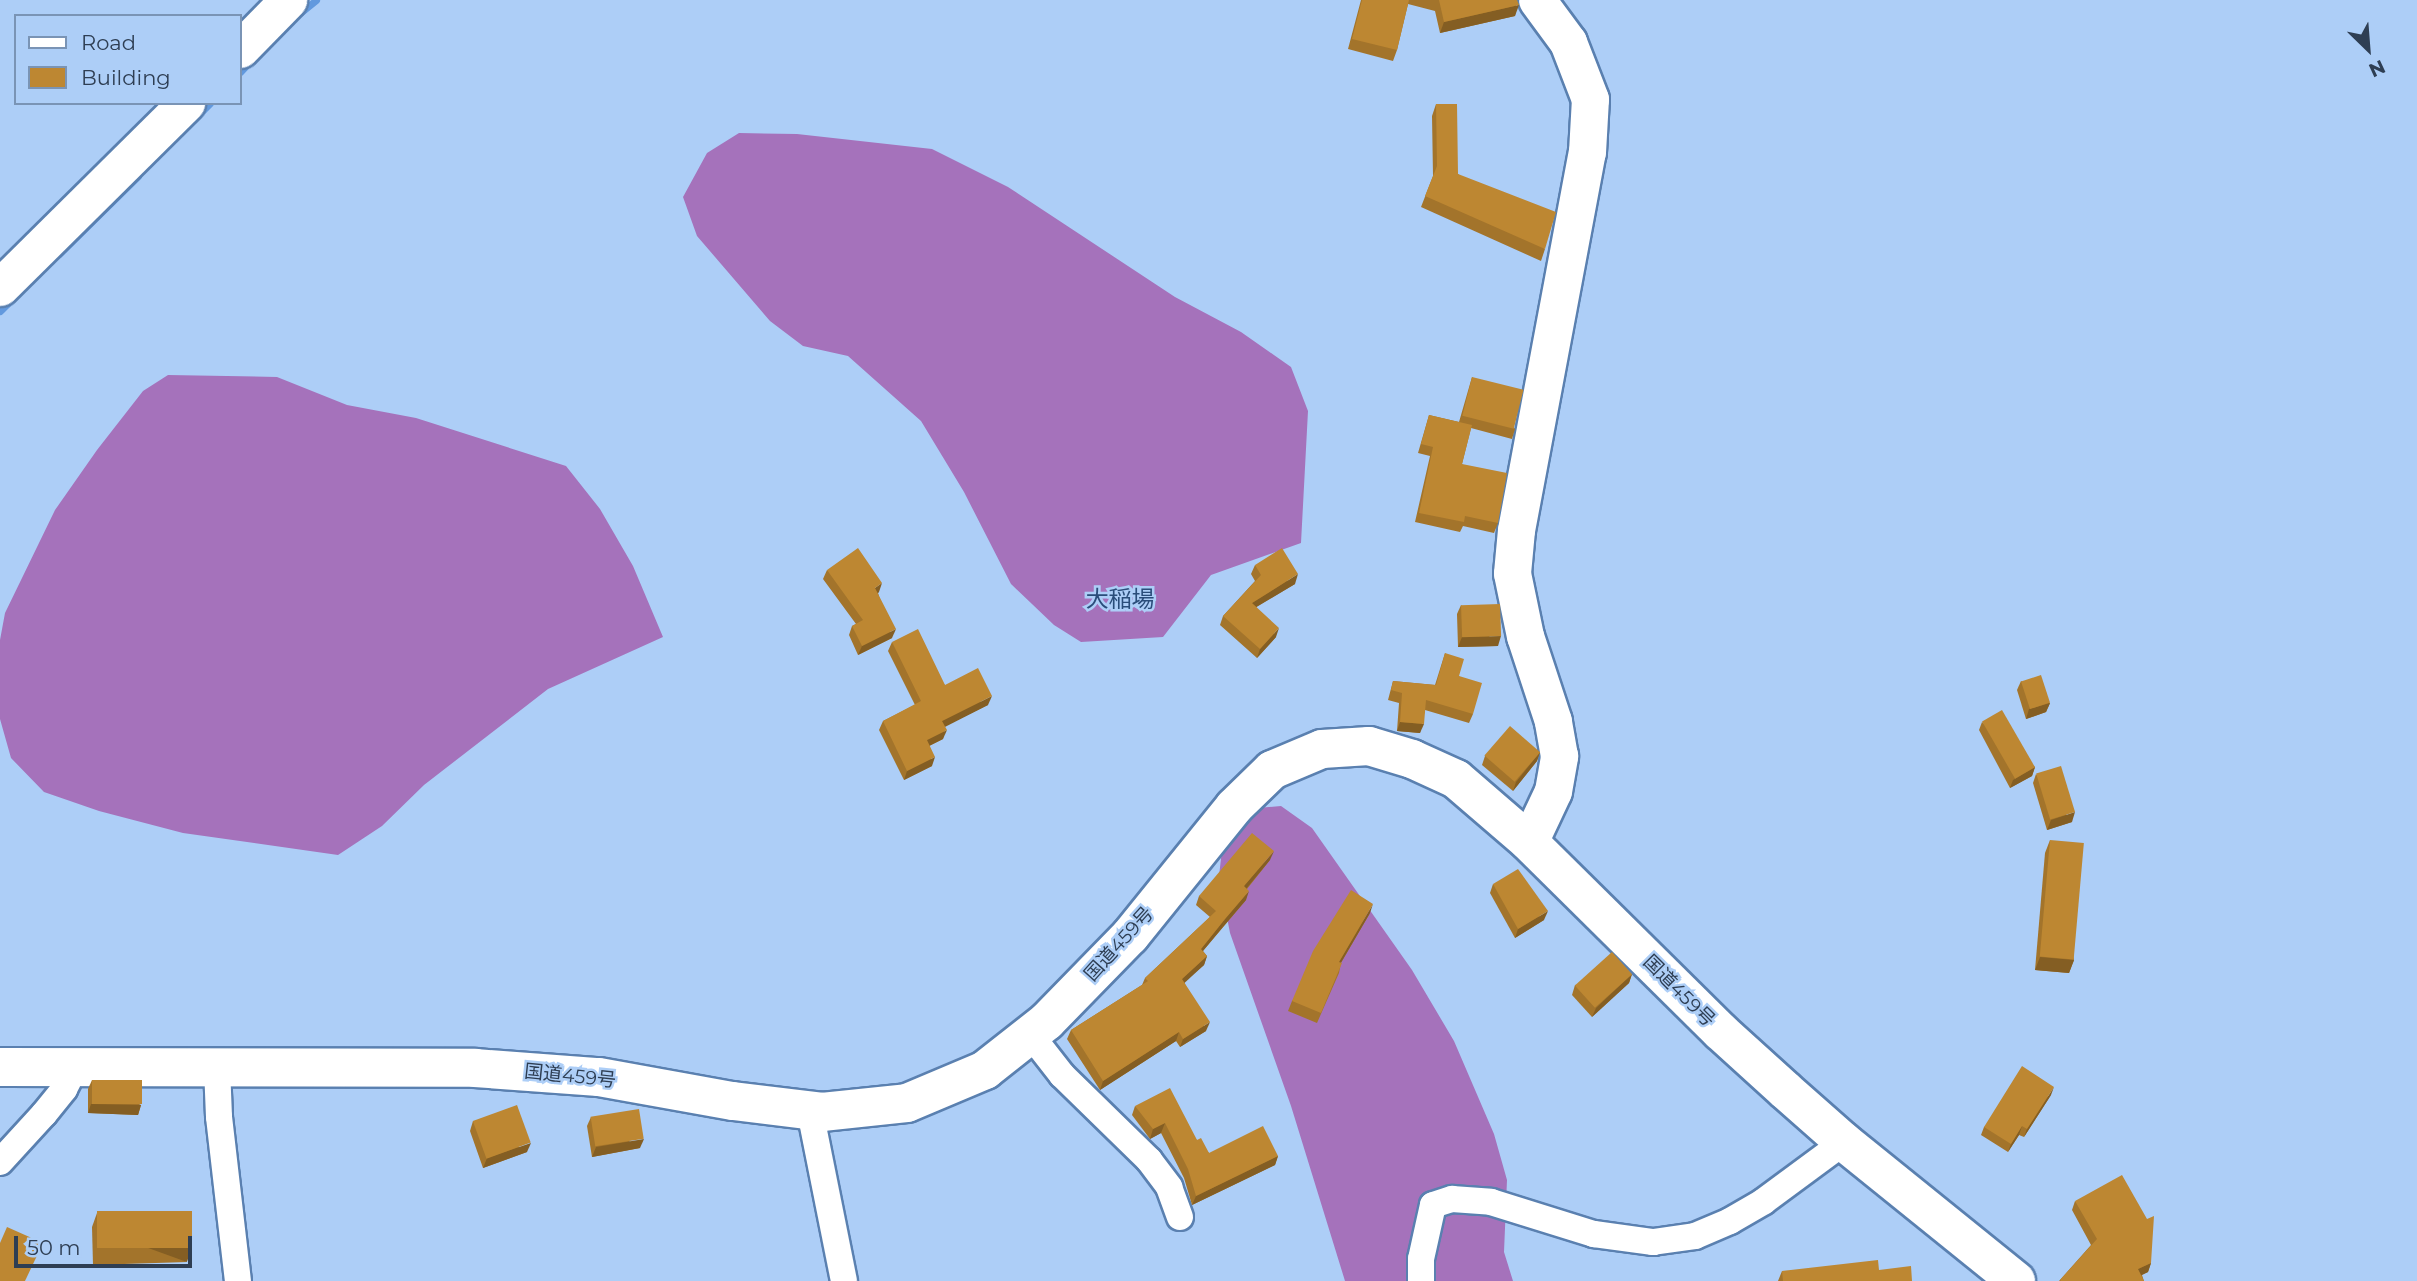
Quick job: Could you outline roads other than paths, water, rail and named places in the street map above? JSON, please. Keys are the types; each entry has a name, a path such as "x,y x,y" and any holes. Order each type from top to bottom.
{"highway":[{"name":"国道459号","path":"0,1067 475,1068 599,1077 822,1112 907,1103 985,1070 1030,1034 1130,936 1234,807 1272,770 1322,749 1369,746 1423,764 1456,779 1529,842 1720,1031 1844,1142 2016,1281"}],"street":[{"path":"242,48 288,0"},
{"path":"1529,842 1553,791 1559,756 1553,721 1525,636 1512,572 1516,530 1587,152 1590,99 1568,42 1537,0"},
{"path":"0,287 184,105"},
{"path":"1030,1034 1062,1076 1149,1160 1169,1186 1180,1217"},
{"path":"0,1162 64,1089 75,1067"},
{"path":"217,1067 219,1117 238,1281"},
{"path":"810,1111 844,1281"},
{"path":"1421,1281 1421,1259 1433,1205 1452,1199 1491,1202 1594,1234 1653,1241 1695,1236 1730,1222 1764,1201 1844,1142"}],"waterway":[{"path":"295,17 316,0"},
{"path":"242,70 251,60"},
{"path":"195,118 208,105"},
{"path":"59,254 138,176"},
{"path":"0,311 15,296"}],"district":[{"name":"大稲場","path":"1120,599"}]}
